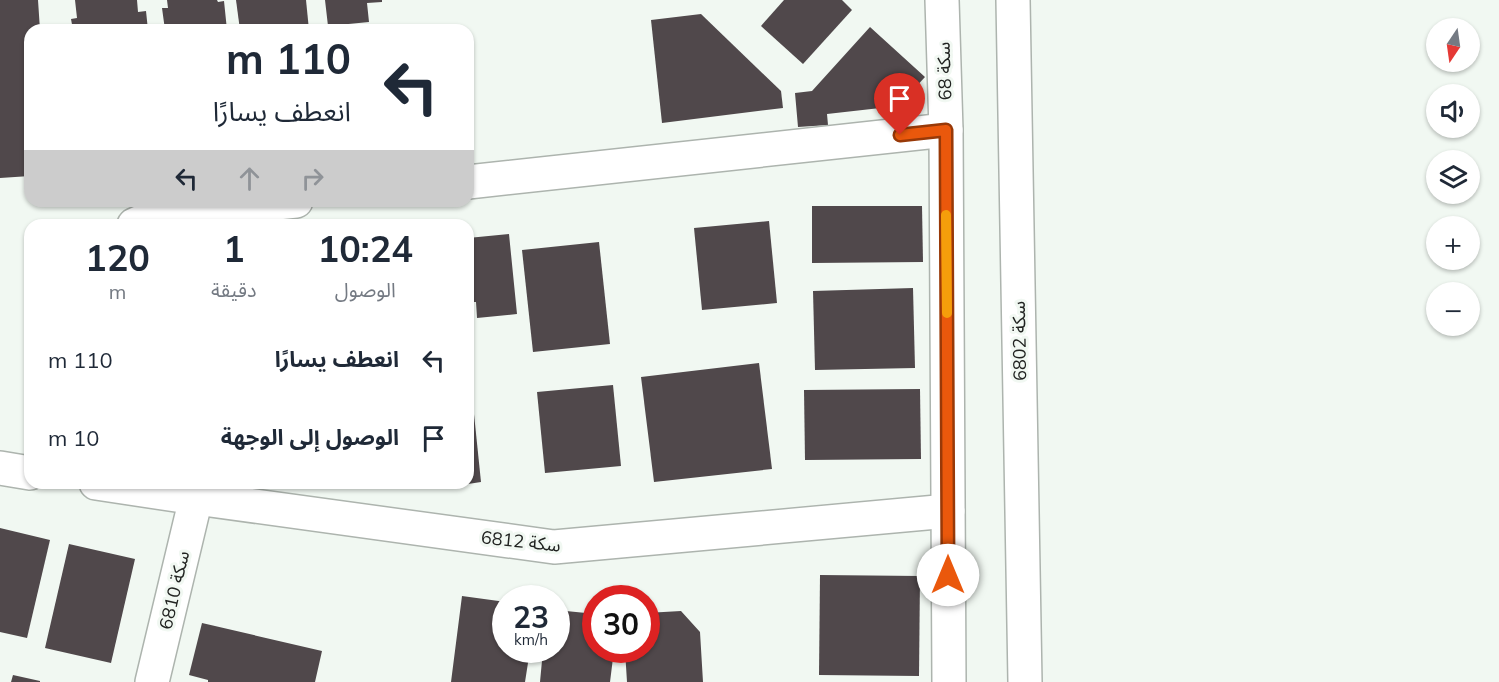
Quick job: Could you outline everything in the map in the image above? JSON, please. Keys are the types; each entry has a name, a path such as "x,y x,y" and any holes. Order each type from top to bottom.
{"street":[{"name":"68 سكة","path":"942,0 946,130 949,682"},
{"name":"سكة 6802","path":"1013,0 1025,682"},
{"path":"474,181 946,130"},
{"path":"147,219 154,216 239,207"},
{"path":"0,468 24,472"},
{"name":"سكة 6812","path":"136,489 554,547 948,511"},
{"name":"سكة 6810","path":"152,682 196,498"}],"building":[{"path":"0,0 38,0 40,24 24,24 24,176 0,178"},
{"path":"75,0 137,0 138,12 146,11 147,24 72,24 71,19 77,18"},
{"path":"167,0 224,1 226,24 164,24 162,8 168,8"},
{"path":"236,0 306,0 308,24 239,24"},
{"path":"325,0 382,0 382,2 367,3 369,22 328,24"},
{"path":"784,0 842,0 852,10 803,64 761,26"},
{"path":"701,14 781,91 783,108 662,123 651,20"},
{"path":"870,27 925,77 898,106 827,114 828,125 798,127 795,93 812,91"},
{"path":"812,206 922,206 923,262 812,263"},
{"path":"769,221 777,303 702,310 694,228"},
{"path":"509,234 517,314 477,318 476,302 474,302 474,237"},
{"path":"599,242 610,344 533,352 522,250"},
{"path":"913,288 915,368 815,370 813,291"},
{"path":"759,363 772,469 654,482 641,377"},
{"path":"613,385 621,466 545,473 537,392"},
{"path":"920,389 921,459 805,460 804,390"},
{"path":"474,414 481,482 474,483"},
{"path":"0,528 50,540 27,638 0,632"},
{"path":"69,544 135,559 111,663 45,648"},
{"path":"820,575 920,576 919,676 819,675"},
{"path":"462,596 492,600 492,663 528,663 525,682 451,682"},
{"path":"570,611 582,613 582,663 612,663 610,682 540,682 542,663 570,663"},
{"path":"681,611 700,632 703,682 627,682 626,663 660,663 660,612"},
{"path":"202,623 322,651 315,682 208,682 208,680 189,675"},
{"path":"13,675 40,681 40,682 11,682"}],"slow traffic":[{"path":"946,215 947,313"}],"route":[{"path":"900,135 946,130 948,575"}]}
